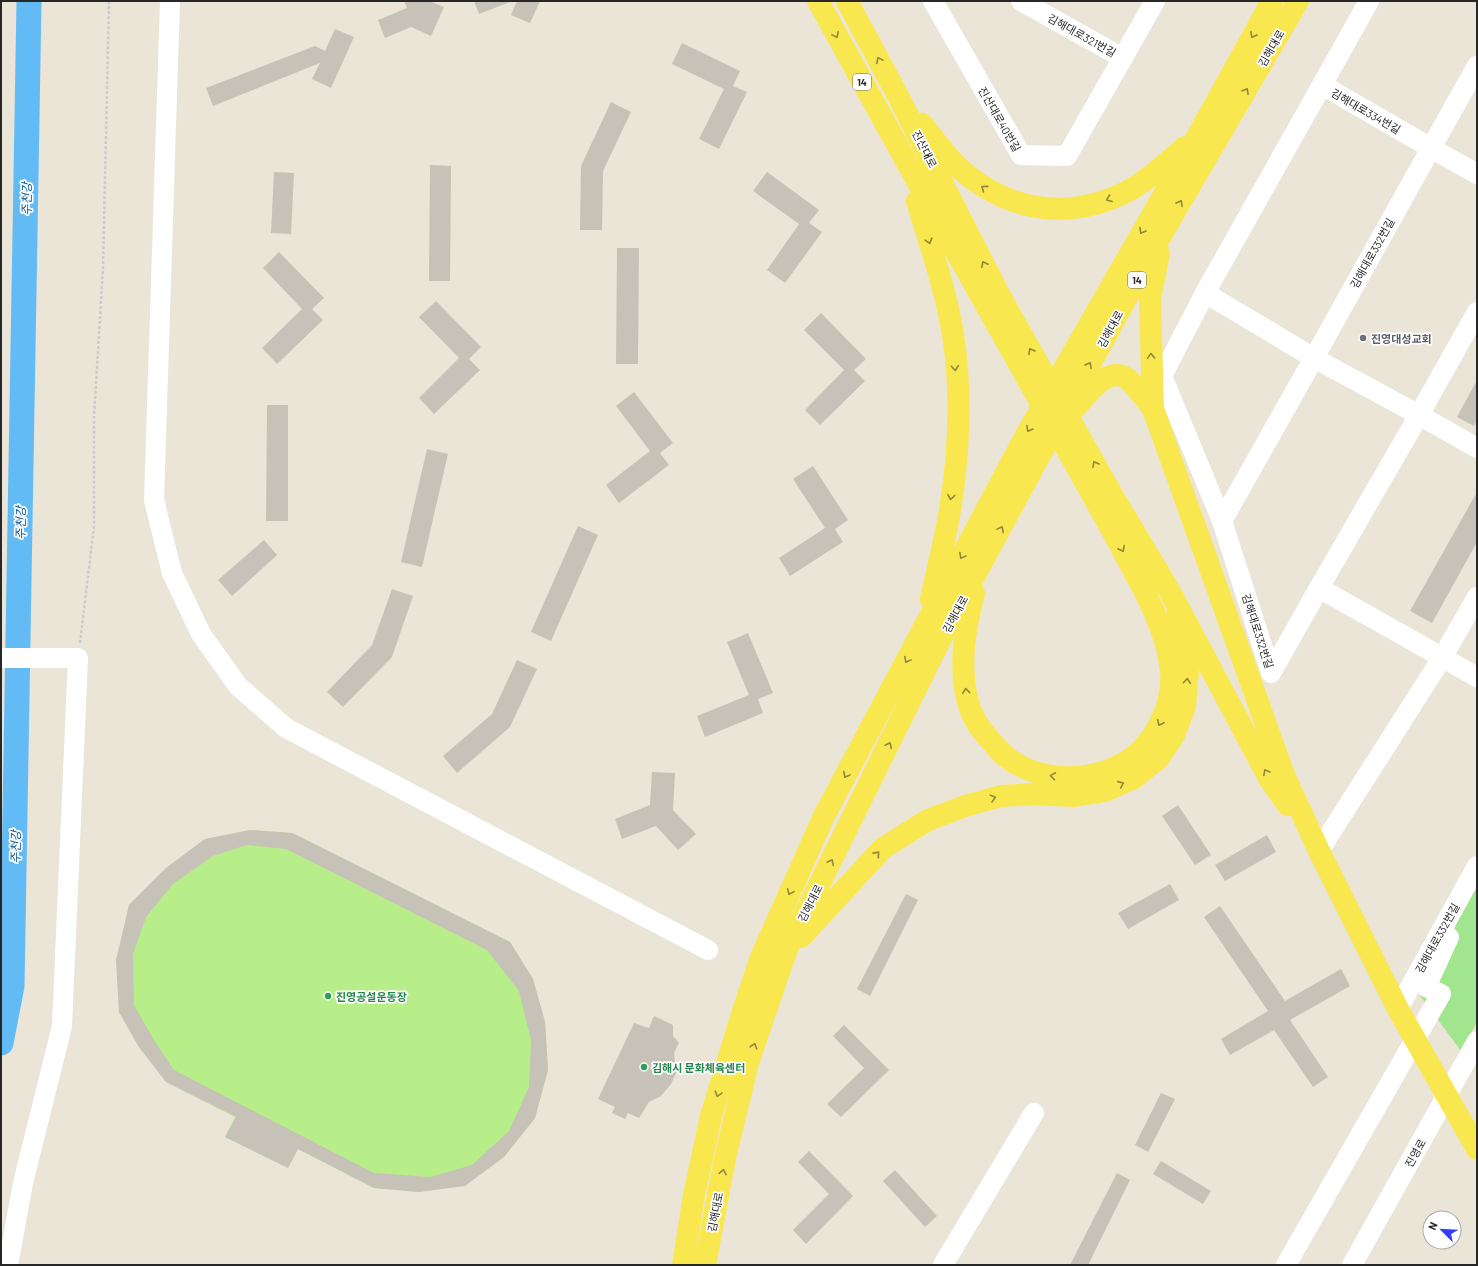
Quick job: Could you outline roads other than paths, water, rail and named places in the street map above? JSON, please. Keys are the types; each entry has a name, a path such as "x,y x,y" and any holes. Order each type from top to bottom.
{"main road":[{"name":"14","path":"818,1 906,163"},
{"name":"진산대로","path":"847,1 897,94 996,307"},
{"name":"김해대로","path":"682,1265 694,1194 711,1116 761,957 824,816 1026,435 1197,137 1272,1"},
{"name":"김해대로","path":"705,1265 725,1158 748,1063 785,954 941,639 1163,232 1298,1"},
{"path":"897,94 958,167 988,191 1016,203 1050,209 1090,206 1123,194 1149,176 1197,137"},
{"path":"906,163 996,307 1109,506 1156,614 1165,643 1171,673 1168,698 1161,723 1147,744 1127,762 1103,773 1073,778 1048,776 1027,769 1004,755 980,729 967,700 962,658 969,613 982,563"},
{"path":"906,163 940,280 953,336 957,388 957,447 950,510 925,626"},
{"path":"1163,232 1150,299 1153,409 1284,775 1319,851 1410,1033 1477,1149"},
{"path":"1046,444 1094,387 1107,377 1119,375 1130,381 1153,409"},
{"path":"1109,506 1168,588 1270,780 1319,851"},
{"path":"785,954 882,848 928,820 964,806 1001,796 1035,794 1074,796 1105,791 1134,778 1158,759 1174,736 1185,706 1188,669 1168,588"}],"street":[{"path":"170,1 154,500 172,573 201,634 238,686 286,728 708,950"},
{"name":"진산대로40번길","path":"933,1 1021,155 1067,156 1091,115"},
{"name":"김해대로321번길","path":"1021,1 1123,58"},
{"name":"김해대로321번길","path":"1091,115 1155,1"},
{"name":"김해대로334번길","path":"1369,1 1322,85 1431,148"},
{"name":"김해대로332번길","path":"1222,520 1477,66"},
{"name":"김해대로332번길","path":"1322,85 1205,293 1162,376 1222,520 1271,673 1477,312"},
{"path":"1431,148 1477,174"},
{"path":"1205,293 1314,358 1477,448"},
{"path":"1319,588 1477,677"},
{"path":"1319,851 1442,658 1477,597"},
{"path":"1,658 72,658 62,1026 23,1182 8,1265"},
{"name":"김해대로332번길","path":"1398,1009 1477,866"},
{"path":"1286,1265 1441,994 1426,987 1448,938 1440,934"},
{"name":"진영로","path":"1352,1265 1477,1041"},
{"path":"943,1265 1034,1113"}],"waterway":[{"name":"주천강","path":"1,1043 12,986 29,1"}],"place":[{"name":"진영대성교회","path":"1363,338"},
{"name":"진영공설운동장","path":"328,996"},
{"name":"김해시 문화체육센터","path":"644,1067"}]}
